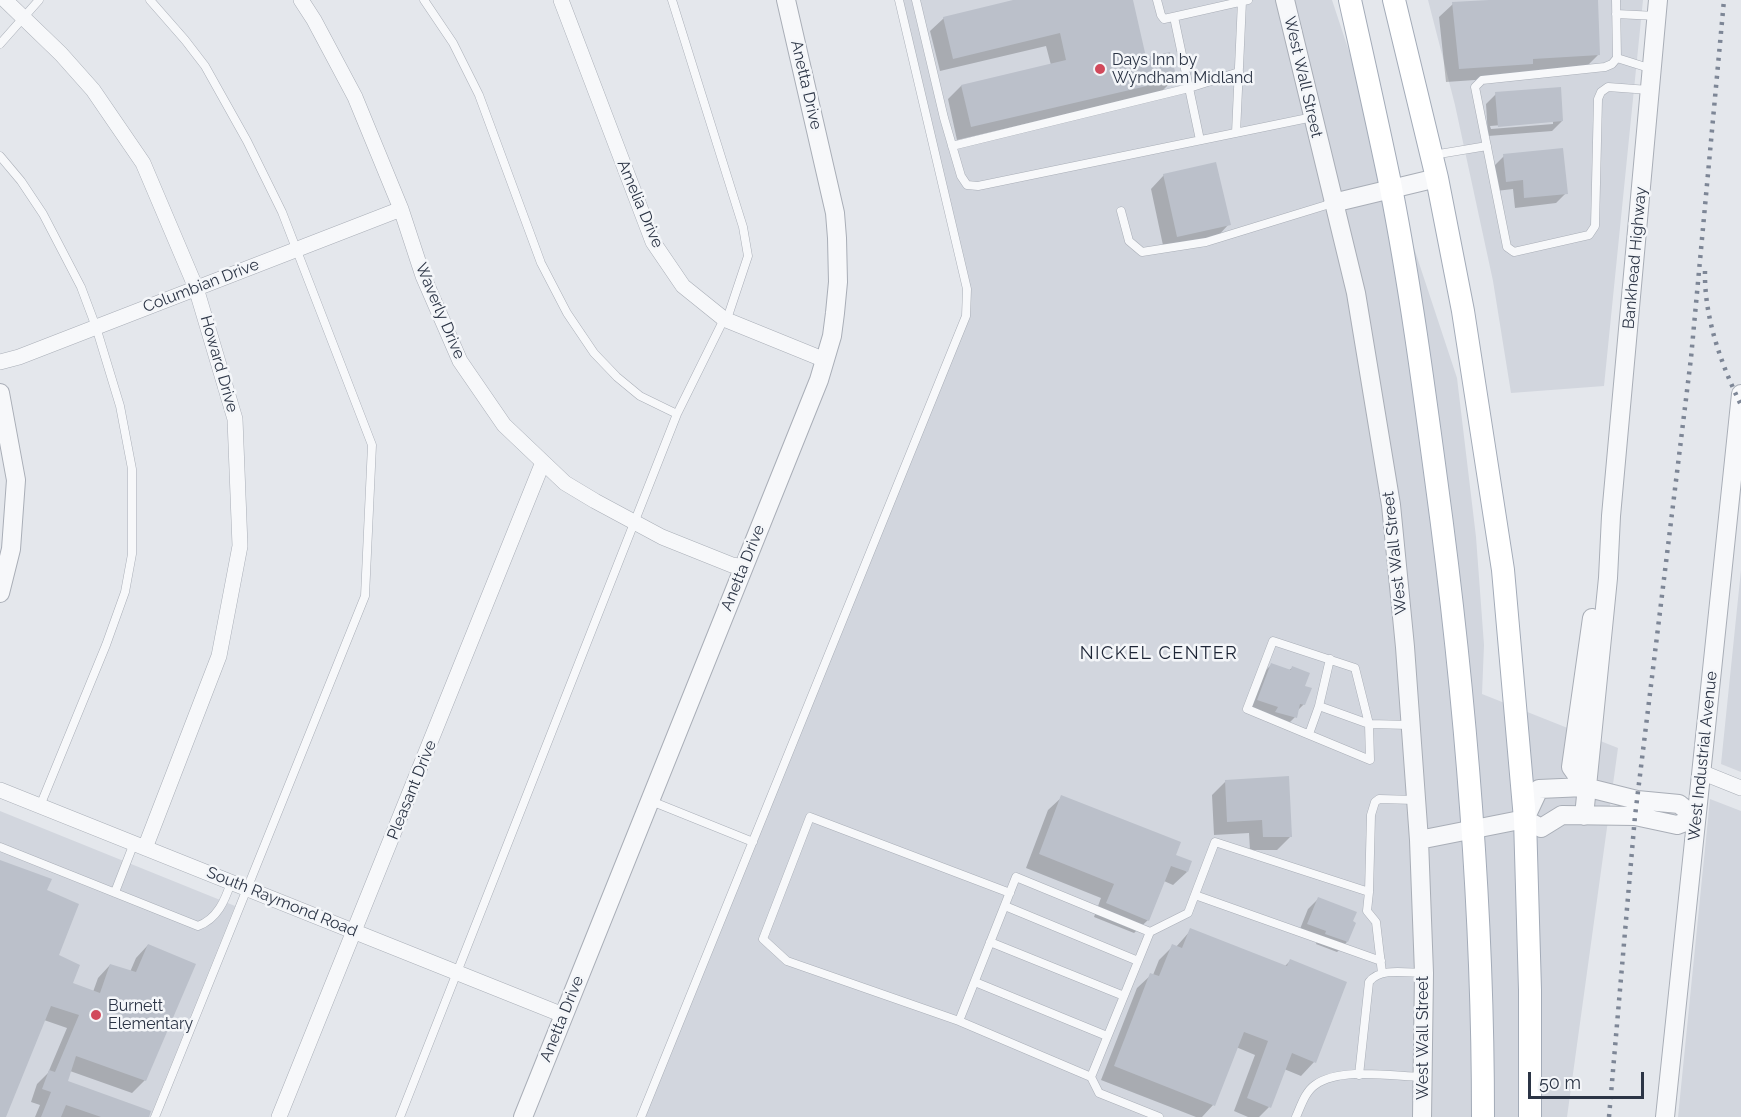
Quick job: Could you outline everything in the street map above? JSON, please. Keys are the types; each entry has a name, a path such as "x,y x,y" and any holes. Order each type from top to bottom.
{"main road":[{"path":"1350,0 1391,189 1418,348 1449,578 1474,829 1482,1000 1483,1117"},
{"path":"1394,0 1432,155 1463,311 1503,570 1524,819 1530,990 1530,1117"}],"street":[{"name":"Howard Drive","path":"5,0 61,54 93,90 143,163 196,288 235,419 240,546 219,656 140,846"},
{"name":"Waverly Drive","path":"300,0 314,20 355,97 401,209 423,276 460,360 504,425 565,483 662,537 732,565 744,567"},
{"name":"Amelia Drive","path":"561,0 653,242 682,286 725,319 825,360"},
{"name":"Anetta Drive","path":"523,1117 819,380 825,360 833,326 838,288 835,213 786,0"},
{"name":"West Wall Street","path":"1285,0 1356,293 1391,505 1419,840 1424,973 1422,1117"},
{"name":"Bankhead Highway","path":"1584,816 1585,787 1608,578 1611,516 1657,8"},
{"path":"1333,203 1437,178"},
{"name":"Columbian Drive","path":"0,362 19,357 401,209"},
{"path":"0,393 16,480 11,549 0,593"},
{"name":"West Industrial Avenue","path":"1665,1117 1741,394"},
{"name":"Pleasant Drive","path":"279,1117 543,462"},
{"path":"1701,772 1741,788"},
{"path":"1524,819 1539,789 1585,787 1637,800 1679,804 1696,818"},
{"name":"South Raymond Road","path":"0,790 564,1015"},
{"path":"1419,840 1524,819 1540,828 1562,815 1635,816 1677,825 1696,818"}],"lane":[{"path":"0,44 39,0"},
{"path":"150,0 205,66 247,141 282,212 372,445 365,596 155,1117"},
{"path":"424,0 453,43 479,95 541,263 567,313 594,353 617,377 640,396 677,414"},
{"path":"399,1117 677,414 725,319 748,256 743,227 672,0"},
{"path":"641,1117 966,316 967,289 898,0"},
{"path":"916,0 952,146 961,177 967,185 978,186 1313,117"},
{"path":"1157,0 1164,18 1245,1 1236,133"},
{"path":"1616,0 1617,58 1612,64 1605,67 1482,80 1475,87 1507,247 1514,252 1589,235 1594,226 1598,99 1601,92 1608,87 1650,90"},
{"path":"1616,14 1657,8"},
{"path":"1174,17 1200,140"},
{"path":"1617,58 1652,69"},
{"path":"952,146 1189,88 1239,72"},
{"path":"1432,155 1487,146"},
{"path":"0,156 44,214 81,287 120,406 132,469 132,554 125,592 106,645 40,806"},
{"path":"1121,211 1128,241 1143,252 1206,242 1333,203"},
{"path":"1273,641 1355,668 1368,724 1370,760 1248,709 1273,641"},
{"path":"1309,734 1319,706 1330,659"},
{"path":"1319,706 1368,724 1411,725"},
{"path":"1382,973 1376,922 1367,911 1371,815 1375,802 1379,800 1416,800"},
{"path":"650,801 753,842"},
{"path":"1010,893 810,817 763,939 786,961 959,1021 1091,1077 1099,1093 1159,1117"},
{"path":"1091,1077 1150,932 1188,913 1215,842 1369,892"},
{"path":"115,892 140,846"},
{"path":"0,847 198,926 211,922 231,882"},
{"path":"959,1021 1016,877 1150,932"},
{"path":"1195,895 1381,961"},
{"path":"1005,906 1138,961"},
{"path":"990,942 1124,996"},
{"path":"1359,1075 1369,982 1373,977 1382,973 1424,973"},
{"path":"975,982 1107,1036"},
{"path":"1296,1117 1313,1086 1327,1079 1359,1075 1423,1077"}],"shaded area":[{"path":"901,0 1332,0 1457,378 1476,537 1484,645 1482,694 1618,748 1567,1117 645,1117 970,304"},
{"path":"1428,0 1643,0 1604,386 1511,393 1493,281 1455,105"},
{"path":"1741,570 1741,772 1721,764"},
{"path":"1710,799 1741,811 1741,1117 1678,1117"},
{"name":"Burnett Elementary","path":"0,811 235,906 150,1117 0,1117"}],"building":[{"name":"Days Inn by Wyndham Midland","path":"1013,0 1133,0 1146,57 1170,52 1177,79 971,127 961,85 1066,60 1060,33 953,59 943,17"},
{"path":"1598,0 1600,55 1533,59 1533,64 1459,69 1452,2"},
{"path":"1561,87 1563,121 1498,127 1495,92"},
{"path":"1563,148 1568,194 1524,198 1523,180 1506,182 1503,154"},
{"path":"1216,162 1231,225 1177,237 1163,174"},
{"path":"1271,663 1291,670 1292,666 1310,673 1305,686 1312,688 1305,705 1300,704 1297,718 1275,712 1278,707 1257,700"},
{"path":"1289,776 1292,837 1263,837 1262,820 1227,822 1225,780"},
{"path":"1061,795 1181,842 1176,855 1192,861 1188,872 1171,866 1149,921 1106,903 1114,884 1039,854"},
{"path":"0,860 52,879 47,890 79,904 59,955 80,965 73,983 100,993 110,964 136,972 148,944 196,964 146,1081 76,1056 68,1081 151,1111 149,1117 101,1117 66,1105 61,1117 41,1117 51,1092 42,1089 49,1070 55,1072 79,1015 51,1006 6,1117 0,1117"},
{"path":"1318,897 1357,912 1353,921 1356,923 1348,942 1325,934 1326,931 1307,924"},
{"path":"1190,928 1287,966 1290,959 1347,982 1316,1063 1292,1053 1271,1108 1247,1098 1268,1041 1244,1032 1215,1106 1114,1066 1150,973 1159,976 1172,944 1182,948"}],"railway":[{"path":"1609,1117 1635,816 1691,358 1724,0"},
{"path":"1705,271 1707,306 1715,340 1741,405"}],"place":[{"name":"Days Inn by Wyndham Midland","path":"1100,69"},
{"name":"Burnett Elementary","path":"96,1015"}],"district":[{"name":"NICKEL CENTER","path":"1159,654"}]}
